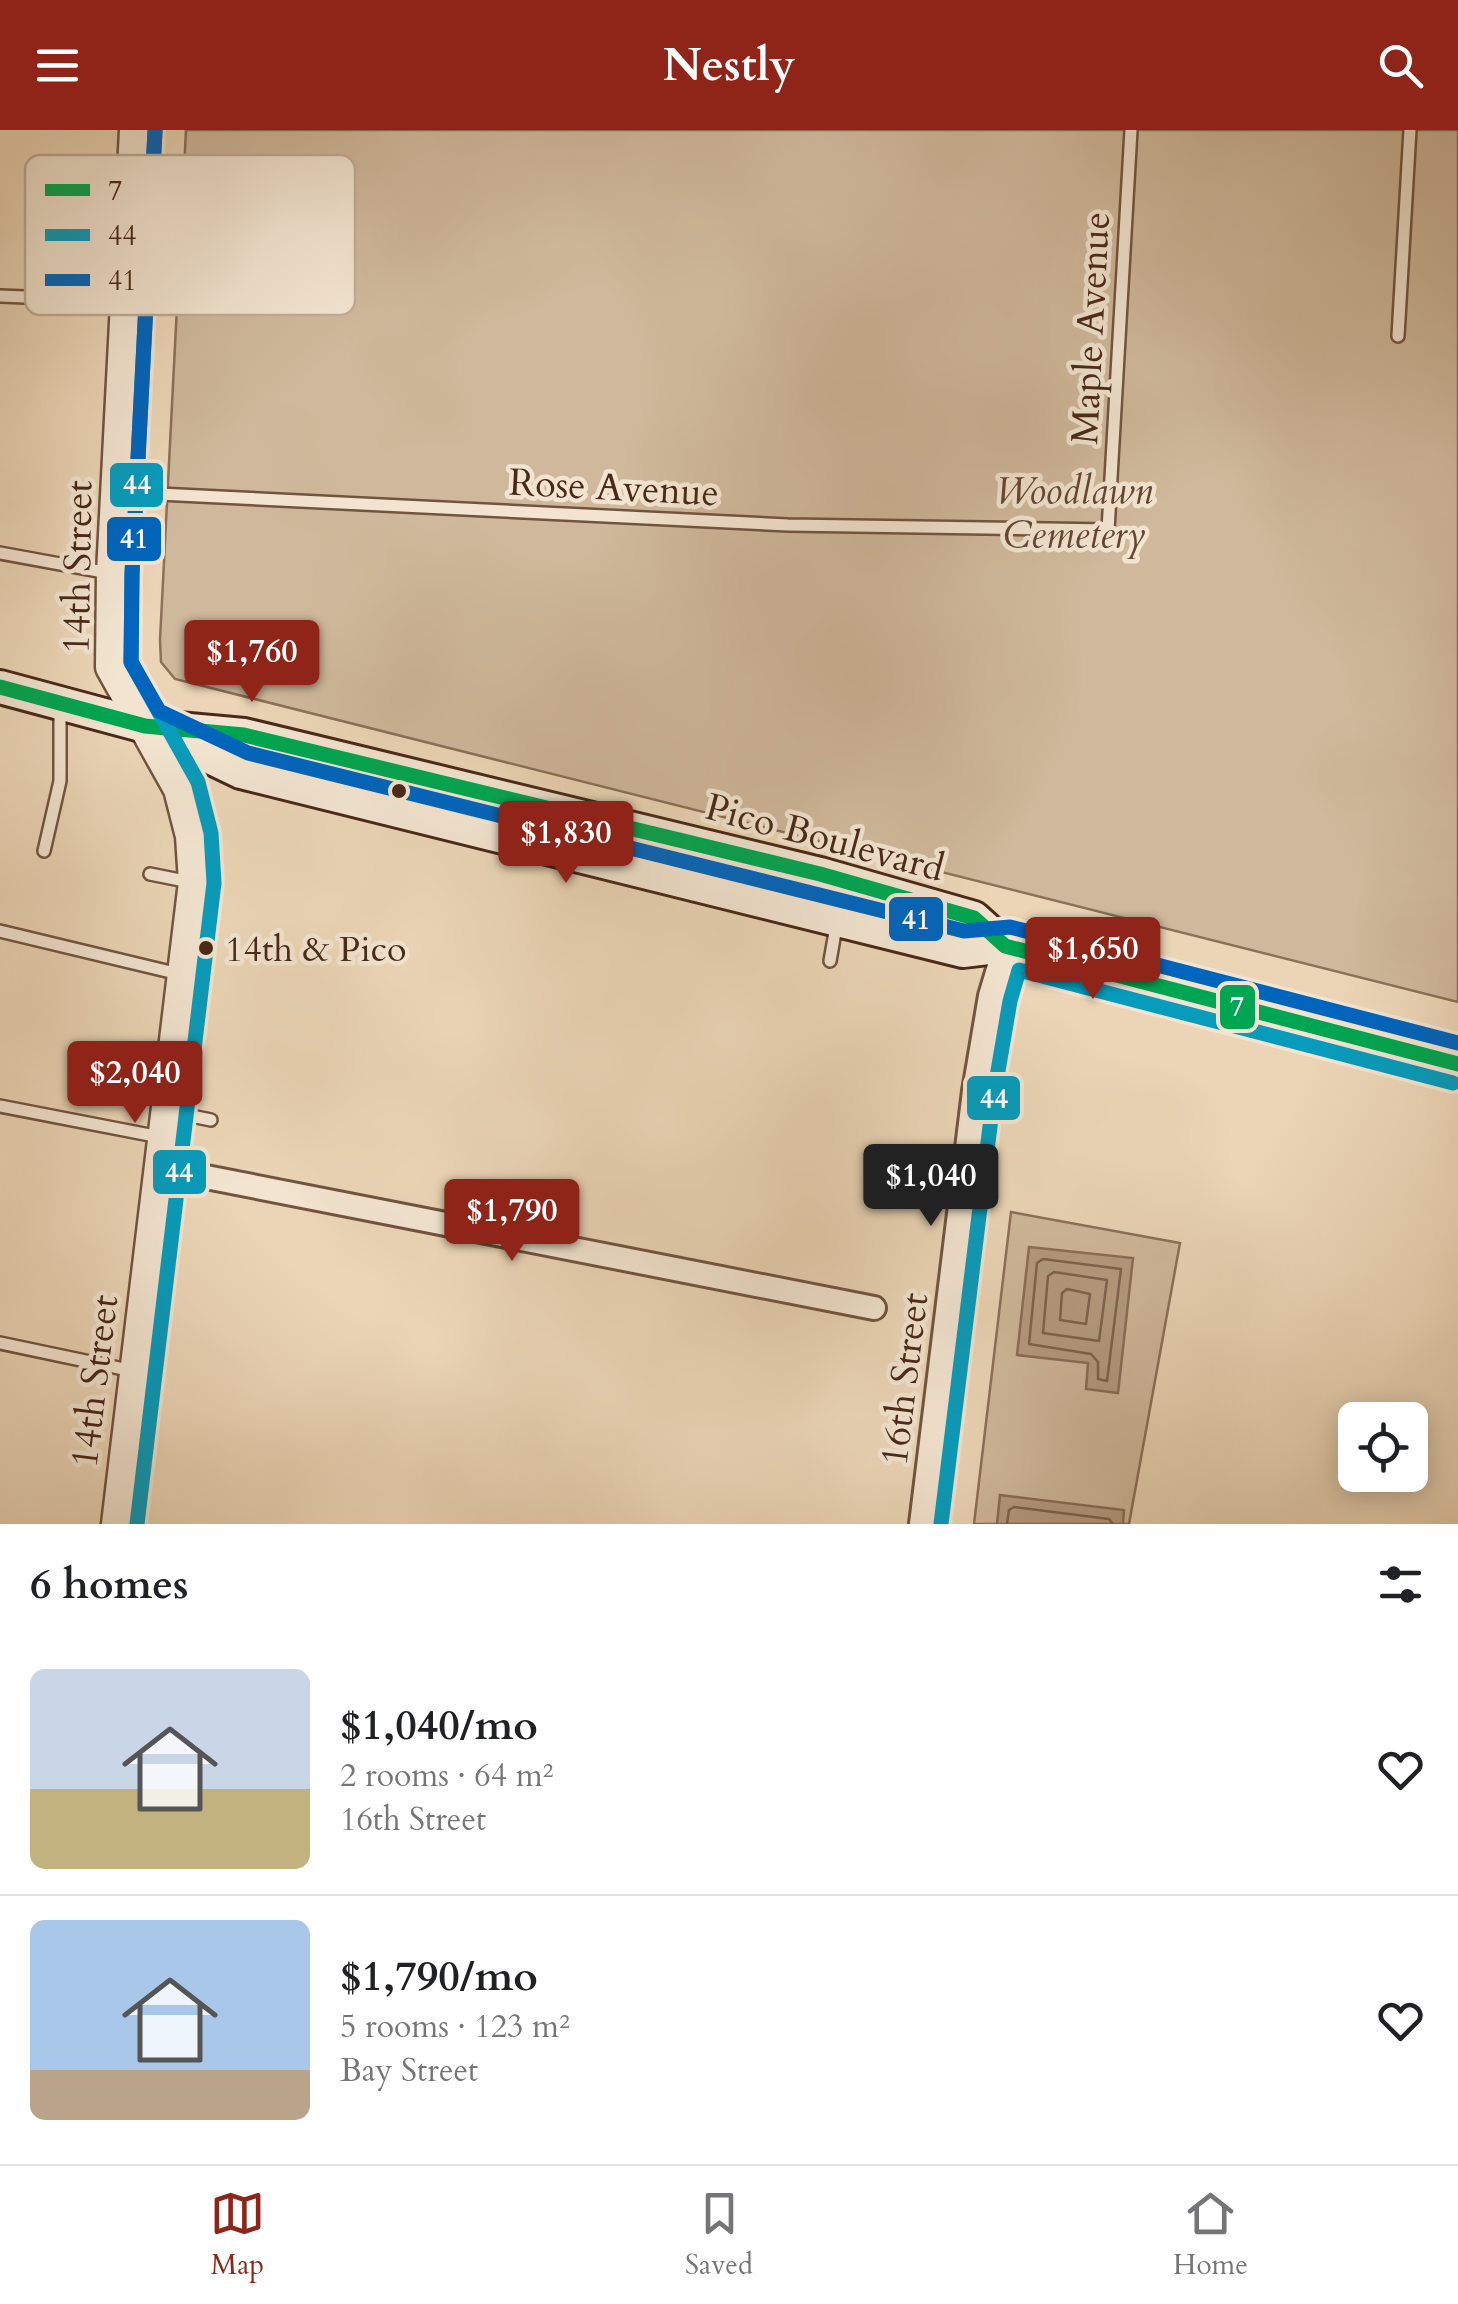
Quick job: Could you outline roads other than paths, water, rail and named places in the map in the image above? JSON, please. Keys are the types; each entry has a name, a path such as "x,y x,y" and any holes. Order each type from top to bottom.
{"main road":[{"name":"Pico Boulevard","path":"0,687 146,726 244,736 776,864 974,918 1005,946"},
{"name":"Pico Boulevard","path":"146,726 241,772 963,952 1005,946 1458,1064"},
{"path":"572,855 582,816"},
{"path":"767,901 776,864"}],"street":[{"name":"14th Street","path":"134,155 135,130"},
{"name":"14th Street","path":"117,1524 194,882 191,836 179,789 111,667 125,315"},
{"name":"16th Street","path":"921,1524 974,1091 990,996 1005,946"},
{"path":"164,1139 874,1308"}],"lane":[{"name":"Maple Avenue","path":"1108,530 1131,130"},
{"path":"1398,336 1410,130"},
{"path":"0,296 25,297"},
{"name":"Rose Avenue","path":"117,492 788,525 1108,530"},
{"path":"0,553 112,574"},
{"path":"44,851 60,781 60,704"},
{"path":"150,874 194,882"},
{"path":"830,961 837,921"},
{"path":"0,931 183,975"},
{"path":"0,1106 164,1139 211,1120"},
{"path":"0,1344 136,1372"}],"water":[{"path":"1029,1247 1133,1258 1118,1393 1086,1389 1088,1363 1017,1355"},
{"path":"1000,1495 1124,1510 1123,1524 997,1524"}],"place":[{"name":"14th & Pico","path":"206,948"}],"park label":[{"name":"Woodlawn Cemetery","path":"1074,512"}]}
